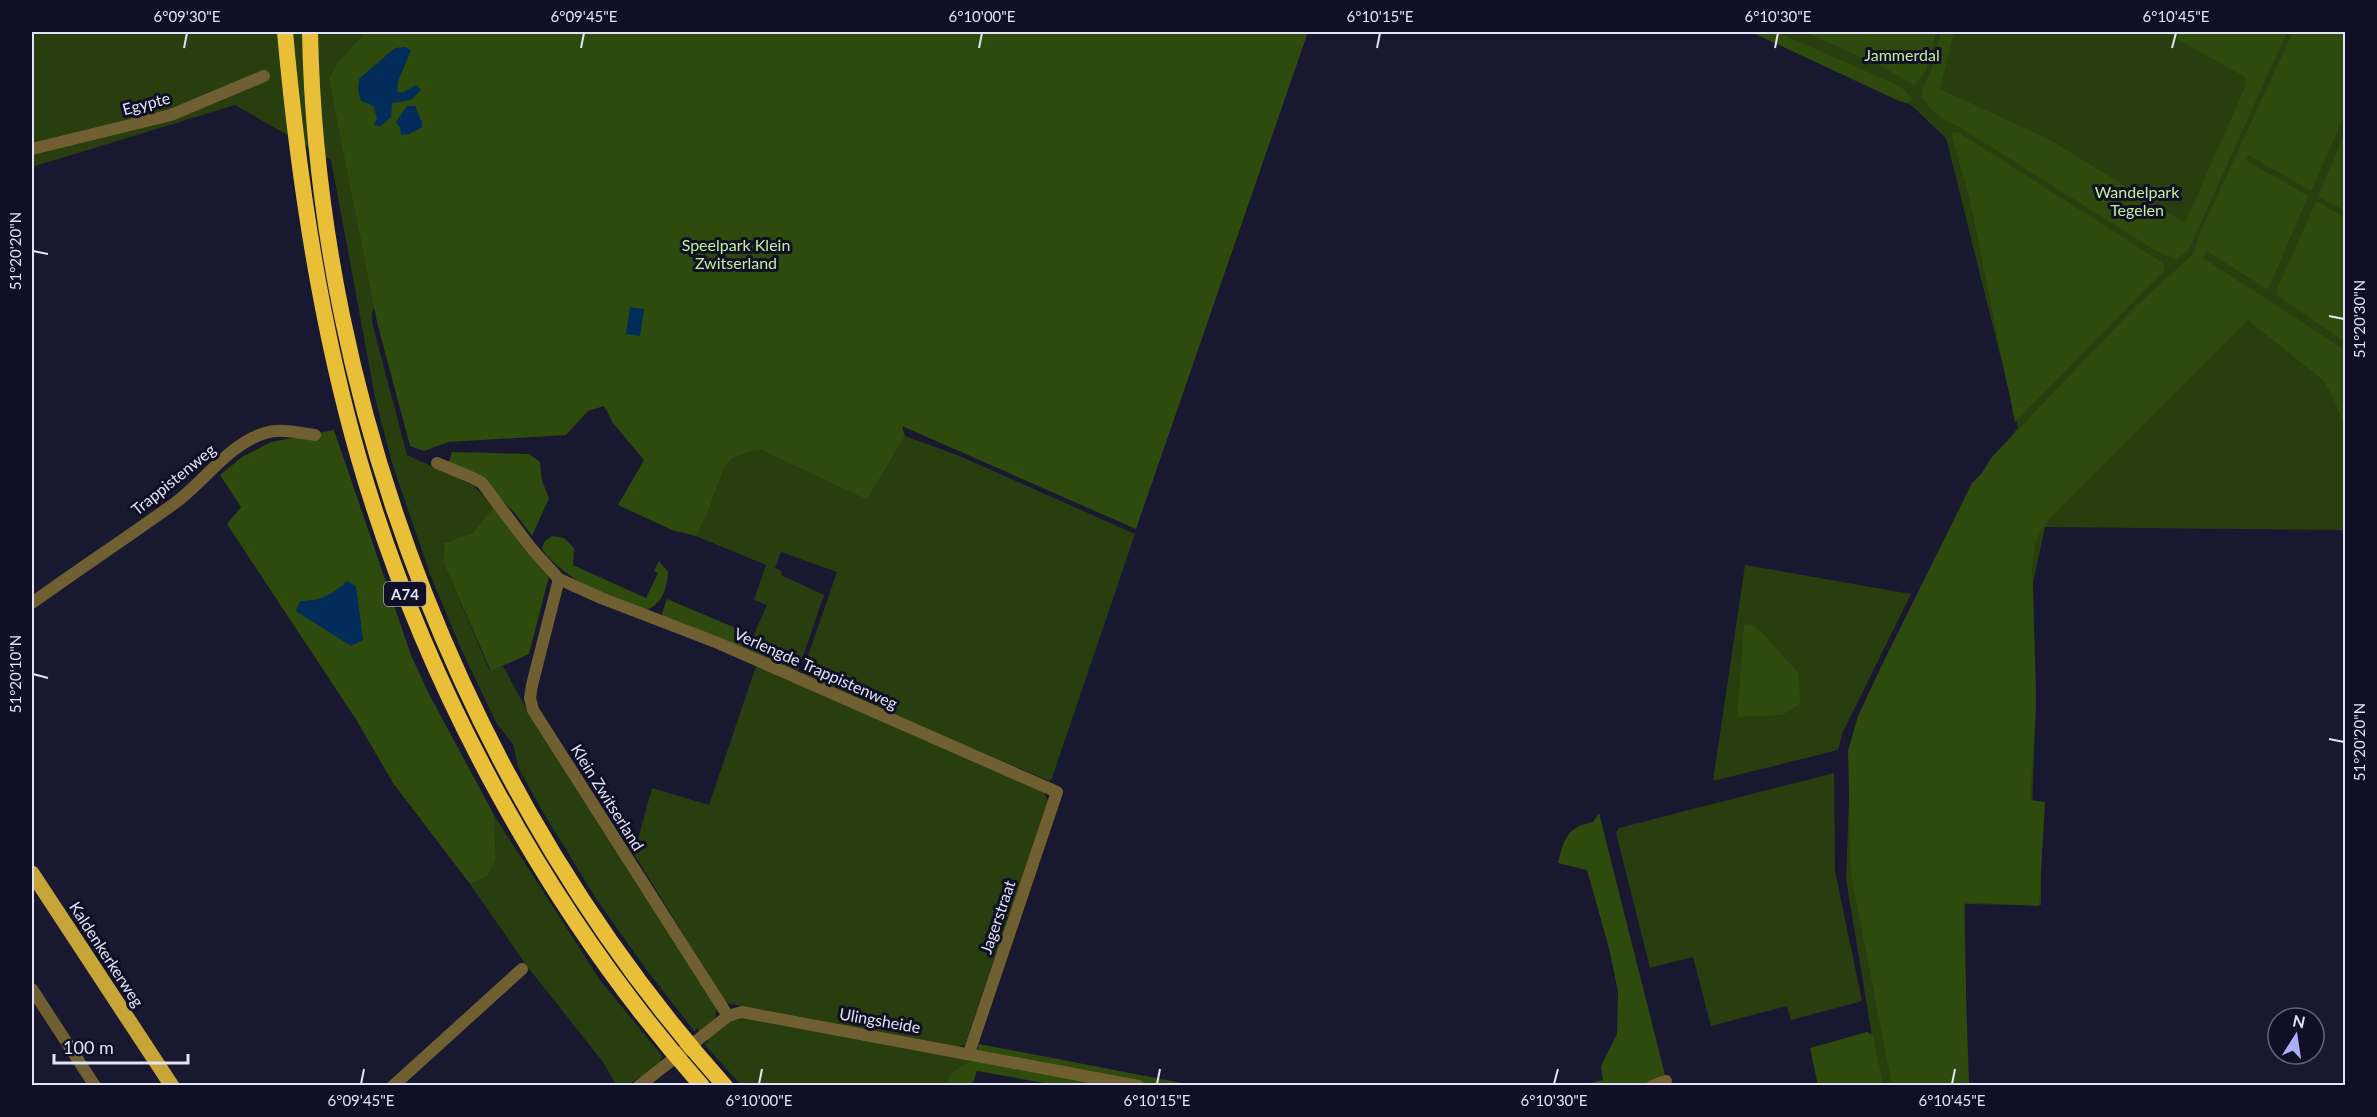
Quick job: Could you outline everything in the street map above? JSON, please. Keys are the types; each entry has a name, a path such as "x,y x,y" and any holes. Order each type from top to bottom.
{"highway":[{"name":"A74","path":"285,32 297,145 324,312 360,461 407,599 479,758 532,854 601,957 652,1026 702,1086"},
{"name":"A74","path":"310,32 313,100 324,209 344,322 364,409 398,520 427,602 494,747 550,848 614,944 667,1016 725,1086"}],"main road":[{"name":"Kaldenkerkerweg","path":"32,873 172,1086"}],"street":[{"name":"Egypte","path":"32,148 171,115 264,76"},
{"name":"Trappistenweg","path":"32,603 177,501 228,455 252,438 267,432 286,431 315,435"},
{"path":"437,463 482,483 531,548 559,579"},
{"name":"Verlengde Trappistenweg","path":"559,579 601,598 718,643 1057,792"},
{"name":"Klein Zwitserland","path":"559,579 532,685 530,698 533,710 728,1016"},
{"name":"Jagerstraat","path":"969,1053 1057,792"},
{"path":"393,1086 522,969"},
{"path":"32,989 95,1086"},
{"name":"Ulingsheide","path":"728,1016 742,1012 1138,1086"},
{"path":"639,1086 728,1016"},
{"path":"1652,1086 1666,1082"}],"green space":[{"path":"32,32 586,32 358,225 375,307 372,312 372,322 407,455 473,485 494,507 472,533 444,543 443,562 490,671 503,666 530,716 717,1007 715,1019 700,1032 697,1028 695,1032 646,969 595,897 518,767 513,744 497,724 461,649 430,574 393,466 376,402 331,160 235,105 32,167"},
{"name":"Speelpark Klein Zwitserland","path":"366,32 1308,32 1136,529 902,426 905,436 867,500 761,450 732,459 724,468 708,512 696,536 672,530 618,505 644,460 613,423 604,406 588,411 566,435 448,442 424,451 410,446 377,322 329,79 339,61","holes":["395,48 411,51 398,81 397,91 402,93 416,85 411,100 392,103 377,118 359,79"]},
{"path":"1751,32 1776,32 1884,79 1902,88 1913,100 1907,103 1899,101"},
{"name":"Wandelpark Tegelen","path":"1771,32 2345,32 2345,530 2045,527 2033,583 2036,706 2032,811 2041,814 2041,905 1965,904 1967,1085 1880,1085 1846,879 1851,747 1963,507 2018,427 1946,138 1911,105"},
{"name":"Jammerdal","path":"1805,32 1936,32 1926,71 1914,85 1881,66"},
{"path":"1941,32 1954,32 1940,89 2050,140 2185,223 2245,87 2245,77 2165,32 2287,32 2188,251 2176,259 2156,251 1933,111 1921,97 1923,87 1931,72"},
{"path":"2293,32 2345,32 2345,114 2311,191 2249,155 2246,160 2308,196 2268,290 2207,251 2203,258 2345,350 2345,428 2333,397 2323,380 2248,320 2052,516 2040,532 2035,544 2032,569 2036,696 2030,800 2045,802 2039,906 1963,902 1969,1085 1892,1085 1851,874 1848,751 1858,716 1972,483 1982,473 1991,458 2135,307 2193,254 2199,235"},
{"path":"1958,132 2163,263 2165,270 2015,422 1969,196 1951,133"},
{"path":"2345,132 2345,211 2318,196"},
{"path":"2316,201 2345,218 2345,342 2275,294"},
{"path":"334,430 411,655 428,692 494,815 496,860 488,876 470,884 393,783 357,721 227,524 241,507 220,475 242,457 271,442","holes":["336,592 351,645 297,611 300,602 319,601"]},
{"path":"905,436 962,457 1135,534 1052,778 1049,781 801,676 837,572 781,552 775,568 782,571 781,575 824,595 797,674 790,672 796,654 753,636 767,605 754,600 766,565 696,536 708,512 724,468 732,459 761,450 867,500"},
{"path":"452,452 529,454 540,462 542,481 549,498 532,536 504,502 449,462"},
{"path":"494,507 526,552 549,576 529,654 491,671 443,562 444,543 472,533"},
{"path":"552,536 564,538 574,548 573,565 646,598 658,573 654,571 659,561 668,572 662,596 654,606 643,611 575,579 542,549 544,542"},
{"path":"1745,565 1911,594 1842,734 1838,750 1713,781"},
{"path":"667,599 797,654 790,672 661,616"},
{"path":"1751,624 1761,631 1799,674 1800,704 1782,715 1737,717 1744,625"},
{"path":"756,666 1043,791 1048,801 965,1045 956,1046 726,1003 634,854 652,788 709,805"},
{"path":"1834,773 1835,871 1862,1001 1791,1020 1787,1006 1711,1026 1693,957 1650,968 1616,833 1619,828"},
{"path":"1599,813 1666,1079 1638,1085 1582,1085 1603,1080 1601,1066 1617,1034 1618,992 1609,948 1587,870 1558,863 1568,835 1577,827 1593,822"},
{"path":"494,815 600,980 663,1057 660,1059 663,1063 628,1085 616,1085 603,1062 526,965 470,884 488,876 496,860"},
{"path":"747,1018 972,1060 950,1073 946,1085 741,1085 704,1044 709,1042 706,1039 731,1021"},
{"path":"1867,1032 1873,1035 1883,1085 1818,1085 1810,1048"},
{"path":"979,1044 1192,1085 1151,1085 984,1055 977,1051"},
{"path":"972,1060 1104,1085 1055,1085 977,1071 972,1085 946,1086 950,1073"}],"water":[{"path":"405,47 411,50 398,81 397,91 402,93 416,85 421,90 411,100 392,103 391,117 381,126 374,125 377,118 374,106 361,101 358,90 359,79 395,48"},
{"path":"407,106 415,106 422,127 409,134 401,135 400,127 396,122"},
{"path":"630,307 644,309 640,336 626,334"},
{"path":"347,581 356,586 363,640 351,646 296,611 300,601 326,596"}]}
